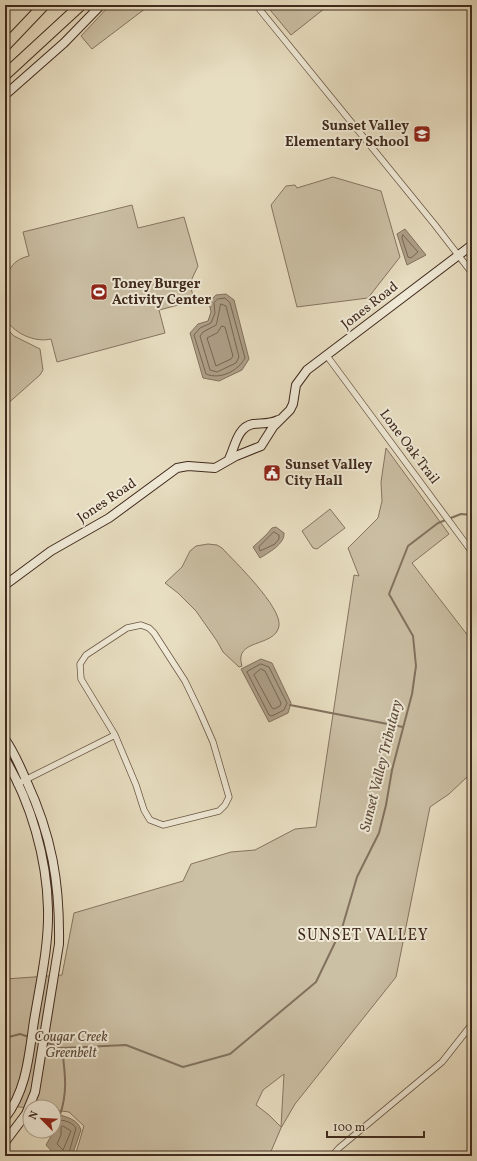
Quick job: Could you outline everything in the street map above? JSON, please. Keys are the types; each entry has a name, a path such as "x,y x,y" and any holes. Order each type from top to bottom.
{"highway":[{"path":"5,44 44,5"},
{"path":"5,75 82,5"}],"street":[{"path":"5,95 64,43 101,5"},
{"path":"256,5 472,273"},
{"name":"Jones Road","path":"5,585 50,551 108,518 177,468 188,466 215,468 229,459 261,446 273,427 284,417 293,404 296,385 307,370 458,254 472,245"},
{"name":"Lone Oak Trail","path":"326,356 472,552"},
{"path":"229,459 238,436 244,429 251,425 272,422 284,417"},
{"path":"141,625 151,630 186,681 213,742 228,790 228,797 225,805 219,811 207,815 170,823 163,824 150,820 144,810 136,785 115,735 81,679 80,664 86,655 127,628 141,625"},
{"path":"17,784 115,735"},
{"path":"5,739 16,756 48,835 58,893 59,944 32,1102 19,1126 5,1142"},
{"path":"5,759 17,784 40,847 48,909 46,940 26,1073 18,1097 5,1118"},
{"path":"332,1156 338,1148 442,1062 472,1024"}],"green space":[{"path":"110,5 150,5 92,49 81,36"},
{"path":"266,5 329,5 291,35"},
{"path":"333,177 381,191 400,257 368,298 297,307 271,205 286,186 295,185 297,188"},
{"name":"Toney Burger Activity Center","path":"132,205 138,228 184,217 198,266 190,283 194,301 159,310 165,333 57,362 51,339 38,340 25,336 13,328 5,317 5,289 9,272 13,265 20,259 29,256 23,232"},
{"path":"5,327 14,336 40,349 43,370 40,375 5,406"},
{"name":"Cougar Creek Greenbelt","path":"386,448 449,534 412,563 472,641 472,776 466,778 449,794 430,807 396,977 295,1104 281,1128 269,1156 75,1156 84,1126 69,1112 62,1111 62,1099 22,1099 22,1107 9,1106 5,1113 5,979 62,975 74,913 183,881 191,864 231,852 255,850 295,829 316,827 354,575 359,576 348,548 378,518 382,501 381,482","holes":["284,1074 281,1127 256,1105 263,1090"]},
{"path":"330,509 345,528 317,549 313,548 302,531"},
{"path":"208,544 217,545 222,548 237,563 266,597 278,618 279,626 276,633 270,638 243,651 241,657 242,666 239,667 223,652 196,611 178,593 165,583 182,567 190,551 196,546"}],"water":[{"path":"405,229 426,255 407,265 397,234"},
{"path":"226,294 234,300 249,359 242,370 219,381 203,378 190,333 198,324 208,321 211,312 209,302 216,295"},
{"path":"276,527 284,533 282,541 275,548 260,558 253,547 272,528"},
{"path":"261,659 272,663 291,703 288,713 269,722 241,669"},
{"path":"62,1115 68,1117 77,1123 81,1130 72,1156 56,1156 46,1145 49,1139 62,1139"}],"waterway":[{"name":"Sunset Valley Tributary","path":"45,1042 62,1048 126,1045 183,1067 230,1054 316,982 342,928 357,877 379,833 392,770 412,694 416,666 413,636 389,594 408,546 438,523 461,514 472,515"},
{"path":"290,705 403,727"},
{"name":"Sunset Valley Tributary","path":"5,1038 20,1034 29,1037"},
{"path":"62,1048 65,1090 62,1109"}],"place":[{"name":"Sunset Valley Elementary School","path":"422,134"},
{"name":"Toney Burger Activity Center","path":"99,292"},
{"name":"Sunset Valley City Hall","path":"272,473"}],"district":[{"name":"SUNSET VALLEY","path":"363,936"}]}
